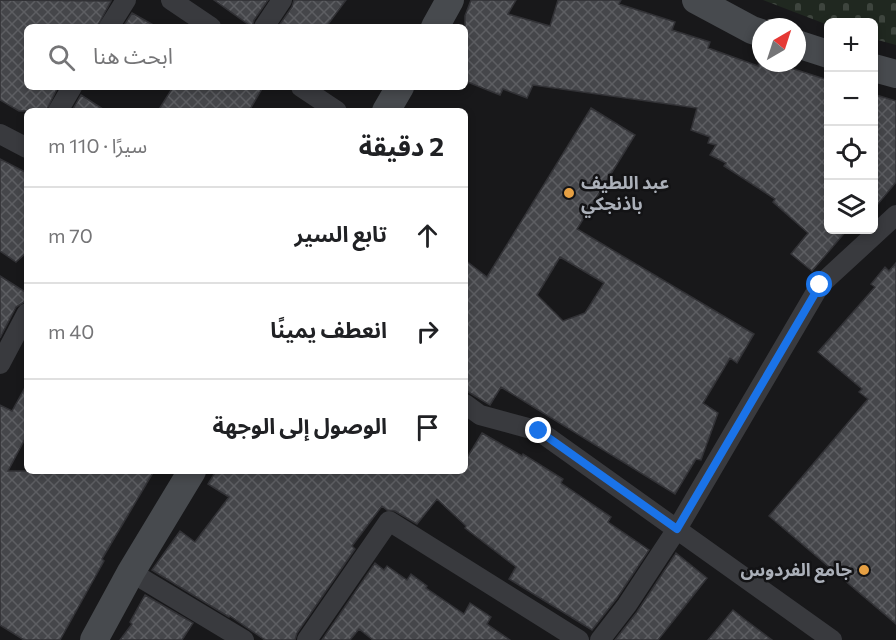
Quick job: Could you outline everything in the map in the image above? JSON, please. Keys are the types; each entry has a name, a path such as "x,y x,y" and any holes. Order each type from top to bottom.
{"street":[{"path":"112,24 126,0"},
{"path":"171,0 207,24"},
{"path":"266,24 282,0"},
{"path":"437,24 450,0"},
{"path":"696,0 752,30"},
{"path":"806,47 824,53"},
{"path":"878,69 896,74"},
{"path":"60,108 70,90"},
{"path":"306,90 332,108"},
{"path":"388,108 398,90"},
{"path":"0,134 24,146"},
{"path":"600,640 627,605 677,529 820,285 896,215"},
{"path":"0,364 24,319"},
{"path":"468,406 480,415 539,431 832,640"},
{"path":"94,640 131,572 190,474"},
{"path":"307,640 389,522 579,640"},
{"path":"131,572 244,640"}],"green space":[{"path":"763,0 896,0 896,45 878,40 878,18 824,18 824,23"}],"building":[{"path":"0,0 111,1 99,24 24,24 24,90 56,90 48,108 24,108 24,111 19,111 0,100"},
{"path":"214,0 268,0 253,24 248,24"},
{"path":"294,0 346,0 328,24 280,24"},
{"path":"471,0 516,0 508,14 550,26 558,0 621,0 619,4 675,22 672,30 710,42 708,48 752,64 752,72 803,72 824,79 824,234 844,234 812,271 791,254 808,233 773,202 775,199 724,166 726,163 710,155 716,145 708,143 710,137 691,130 697,108 533,85 527,98 503,89 500,95 468,82 468,24 465,24 465,16"},
{"path":"132,13 152,24 125,24"},
{"path":"171,90 261,90 251,108 160,108"},
{"path":"81,95 101,108 74,108"},
{"path":"878,96 896,101 896,182 878,204"},
{"path":"591,108 635,135 577,229 754,334 737,363 730,358 703,403 718,413 701,460 696,459 675,494 501,387 490,405 468,392 468,262 487,277","holes":["560,257 604,283 585,313 563,321 537,295"]},
{"path":"0,159 24,171 24,255 16,262 0,251"},
{"name":"جامع الفردوس","path":"896,263 896,624 769,516 868,399 859,392 862,389 818,352 875,287 871,284 885,267 889,271"},
{"path":"0,276 24,291 24,302 16,307 0,338"},
{"path":"24,389 24,441 8,471 24,471 24,474 152,474 102,559 104,561 60,640 24,640 0,625 0,405 12,411"},
{"path":"482,433 522,456 523,454 563,479 561,483 611,517 608,522 649,550 592,630 509,579 516,567 465,528 466,526 437,499 417,524 382,506 352,546 355,549 297,633 295,640 265,640 230,616 152,570 180,531 195,542 229,497 208,484 214,474 468,474 468,456"},
{"path":"676,553 707,578 658,640 615,640 637,612"},
{"path":"375,563 384,570 387,566 407,580 411,574 427,586 426,588 464,614 470,603 491,617 487,624 510,640 373,640 359,629 350,640 322,640"},
{"path":"145,595 193,623 182,640 120,640 132,624 130,622"},
{"path":"733,610 743,618 772,640 708,640"}],"place":[{"name":"عبد اللطيف باذنجكي","path":"569,193"},
{"name":"جامع الفردوس","path":"864,570"}],"route":[{"path":"539,431 677,529 820,285"}]}
